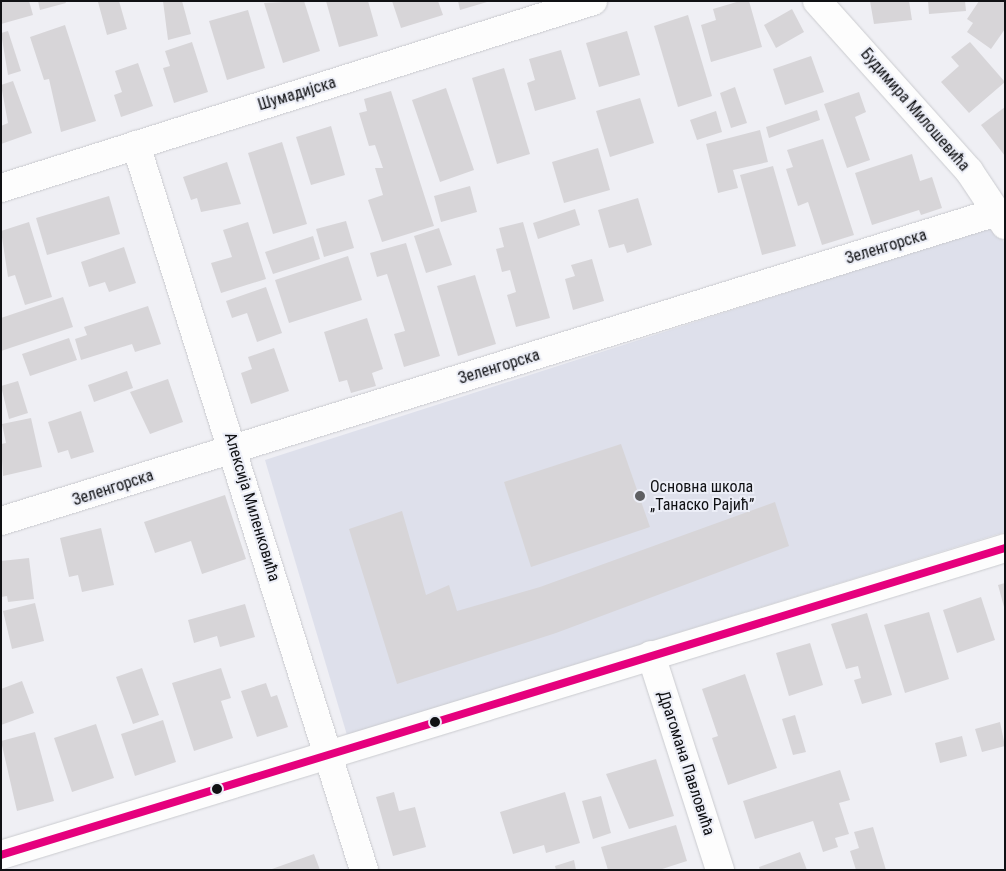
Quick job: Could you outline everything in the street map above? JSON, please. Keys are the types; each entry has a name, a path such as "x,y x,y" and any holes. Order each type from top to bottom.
{"street":[{"name":"Шумадијска","path":"1,188 593,1"},
{"name":"Будимира Милошевића","path":"817,1 969,171 1001,218"},
{"name":"Алексија Миленковића","path":"136,145 234,449 364,870"},
{"name":"Зеленгорска","path":"1,521 1001,218"},
{"path":"1,855 1005,548"},
{"name":"Драгомана Павловића","path":"651,656 720,870"}],"shaded area":[{"name":"Основна школа „Танаско Рајић”","path":"994,226 1005,244 1005,532 347,735 265,460"}],"building":[{"path":"1,1 29,1 33,15 1,24"},
{"path":"38,1 65,1 66,3 40,10"},
{"path":"119,1 127,29 107,35 98,2"},
{"path":"163,1 182,1 191,34 168,40"},
{"path":"304,1 320,51 283,63 264,3"},
{"path":"326,1 368,1 378,36 339,47"},
{"path":"392,1 438,1 443,15 401,28"},
{"path":"458,1 487,1 487,2 460,10"},
{"path":"740,1 749,1 762,47 711,62 701,25 716,20 713,9"},
{"path":"870,1 909,1 912,20 874,24"},
{"path":"928,1 965,1 966,11 929,14"},
{"path":"979,1 1005,1 1005,29 991,49 967,32 973,23 967,19"},
{"path":"792,9 804,32 776,48 764,25"},
{"path":"248,10 265,68 227,80 209,21"},
{"path":"688,15 712,96 678,107 654,26"},
{"path":"65,25 96,121 61,132 49,79 44,80 30,37"},
{"path":"8,31 21,71 8,75 1,33"},
{"path":"627,31 640,75 599,87 586,43"},
{"path":"192,42 208,92 174,103 163,68 170,66 165,51"},
{"path":"970,42 1005,82 969,113 941,82 959,66 951,57"},
{"path":"561,50 576,99 535,111 527,83 535,80 529,59"},
{"path":"811,56 824,92 785,105 773,69"},
{"path":"138,63 153,106 121,117 114,95 122,92 115,71"},
{"path":"504,68 530,154 497,164 472,78"},
{"path":"13,81 32,133 1,144 1,126 8,123 1,85"},
{"path":"735,87 747,123 731,128 720,93"},
{"path":"446,88 474,170 440,182 412,100"},
{"path":"391,91 434,226 382,242 368,200 383,195 375,168 383,168 375,145 369,146 359,113 367,111 364,99"},
{"path":"859,92 866,112 855,117 870,160 847,168 824,104"},
{"path":"640,98 654,143 610,157 596,111"},
{"path":"1005,107 1005,156 981,125"},
{"path":"817,110 820,120 769,138 766,127"},
{"path":"716,111 722,132 697,140 690,120"},
{"path":"331,126 345,175 311,185 296,137"},
{"path":"760,130 768,162 733,170 738,188 718,193 706,144"},
{"path":"823,139 854,235 822,245 808,202 798,206 786,169 793,167 787,150"},
{"path":"282,142 307,224 273,234 248,153"},
{"path":"598,148 610,190 564,203 552,162"},
{"path":"912,154 920,181 932,177 942,208 921,215 919,210 872,225 855,173"},
{"path":"227,162 241,204 201,212 197,198 191,200 183,177"},
{"path":"773,166 796,246 762,255 740,175"},
{"path":"470,186 477,212 441,222 434,196"},
{"path":"109,196 120,234 47,255 36,218"},
{"path":"638,198 652,245 627,253 624,244 609,248 598,210"},
{"path":"575,209 580,225 538,239 533,223"},
{"path":"346,221 354,248 324,257 316,229"},
{"path":"29,222 52,297 25,305 15,275 8,277 1,231"},
{"path":"248,222 266,279 221,293 211,263 232,257 223,230"},
{"path":"523,222 550,318 516,327 507,295 516,292 510,270 502,272 496,249 504,247 499,228"},
{"path":"439,228 452,265 426,273 414,236"},
{"path":"313,236 320,259 273,274 265,252"},
{"path":"406,243 440,356 404,367 394,334 405,331 387,274 377,277 370,253"},
{"path":"124,247 136,283 109,292 105,282 89,287 81,262"},
{"path":"348,256 362,300 289,323 275,280"},
{"path":"592,259 604,301 573,310 565,279 575,276 571,265"},
{"path":"475,275 496,344 458,356 437,286"},
{"path":"266,287 282,333 257,342 247,313 232,318 226,301"},
{"path":"63,297 73,327 1,351 1,318"},
{"path":"148,306 161,344 135,352 132,344 81,360 75,339 87,335 84,327"},
{"path":"367,318 383,369 372,373 376,386 351,393 347,380 339,382 324,332"},
{"path":"69,338 77,360 30,376 22,354"},
{"path":"274,348 289,391 251,404 241,373 252,369 248,357"},
{"path":"127,371 133,388 94,402 88,385"},
{"path":"168,379 183,422 150,434 130,392"},
{"path":"18,381 28,413 9,419 1,386"},
{"path":"81,411 94,452 71,459 68,450 58,453 48,422"},
{"path":"31,418 42,467 3,476 1,444 6,443 2,424"},
{"path":"621,444 650,527 531,567 504,482"},
{"path":"225,495 246,559 202,574 191,541 155,553 144,522"},
{"path":"775,502 789,546 556,633 397,684 349,529 402,511 426,595 449,585 457,611 540,587"},
{"path":"101,528 114,585 82,592 78,575 69,577 60,538"},
{"path":"29,558 34,599 8,602 7,596 1,597 1,561"},
{"path":"1005,583 1005,607 1004,607 998,585"},
{"path":"981,597 995,640 957,653 943,610"},
{"path":"35,603 44,641 12,649 3,611"},
{"path":"245,604 255,637 220,647 217,636 194,643 188,620"},
{"path":"929,612 949,679 905,693 884,625"},
{"path":"867,613 892,695 862,704 854,680 861,678 858,666 846,669 831,624"},
{"path":"810,643 823,685 789,696 776,653"},
{"path":"142,668 159,715 133,724 116,677"},
{"path":"221,668 231,698 221,701 233,738 194,751 172,683"},
{"path":"745,674 777,768 728,785 712,738 718,736 702,689"},
{"path":"22,681 34,713 1,725 1,689"},
{"path":"266,683 271,697 277,695 288,727 257,737 241,691"},
{"path":"795,715 806,752 793,755 782,719"},
{"path":"163,720 176,762 135,776 121,734"},
{"path":"1000,722 1005,746 982,752 975,729"},
{"path":"96,724 114,778 72,792 54,738"},
{"path":"35,732 54,801 17,811 1,741"},
{"path":"962,736 967,756 940,763 935,743"},
{"path":"656,759 674,816 629,829 606,774"},
{"path":"840,770 850,800 839,803 849,834 835,838 838,847 823,852 813,821 755,839 743,801"},
{"path":"394,792 399,811 415,807 426,847 393,856 376,797"},
{"path":"565,792 580,843 546,853 544,845 513,854 500,812"},
{"path":"601,796 611,833 593,839 582,801"},
{"path":"676,825 687,861 659,870 608,870 601,847"},
{"path":"873,827 886,870 856,870 850,851 859,848 854,832"},
{"path":"800,852 807,870 760,870 759,867"},
{"path":"314,854 320,870 272,870 272,869"},
{"path":"574,860 576,870 556,870 555,866"}],"transit line":[{"path":"1,855 1005,548"}],"place":[{"name":"Основна школа „Танаско Рајић”","path":"640,496"}]}
